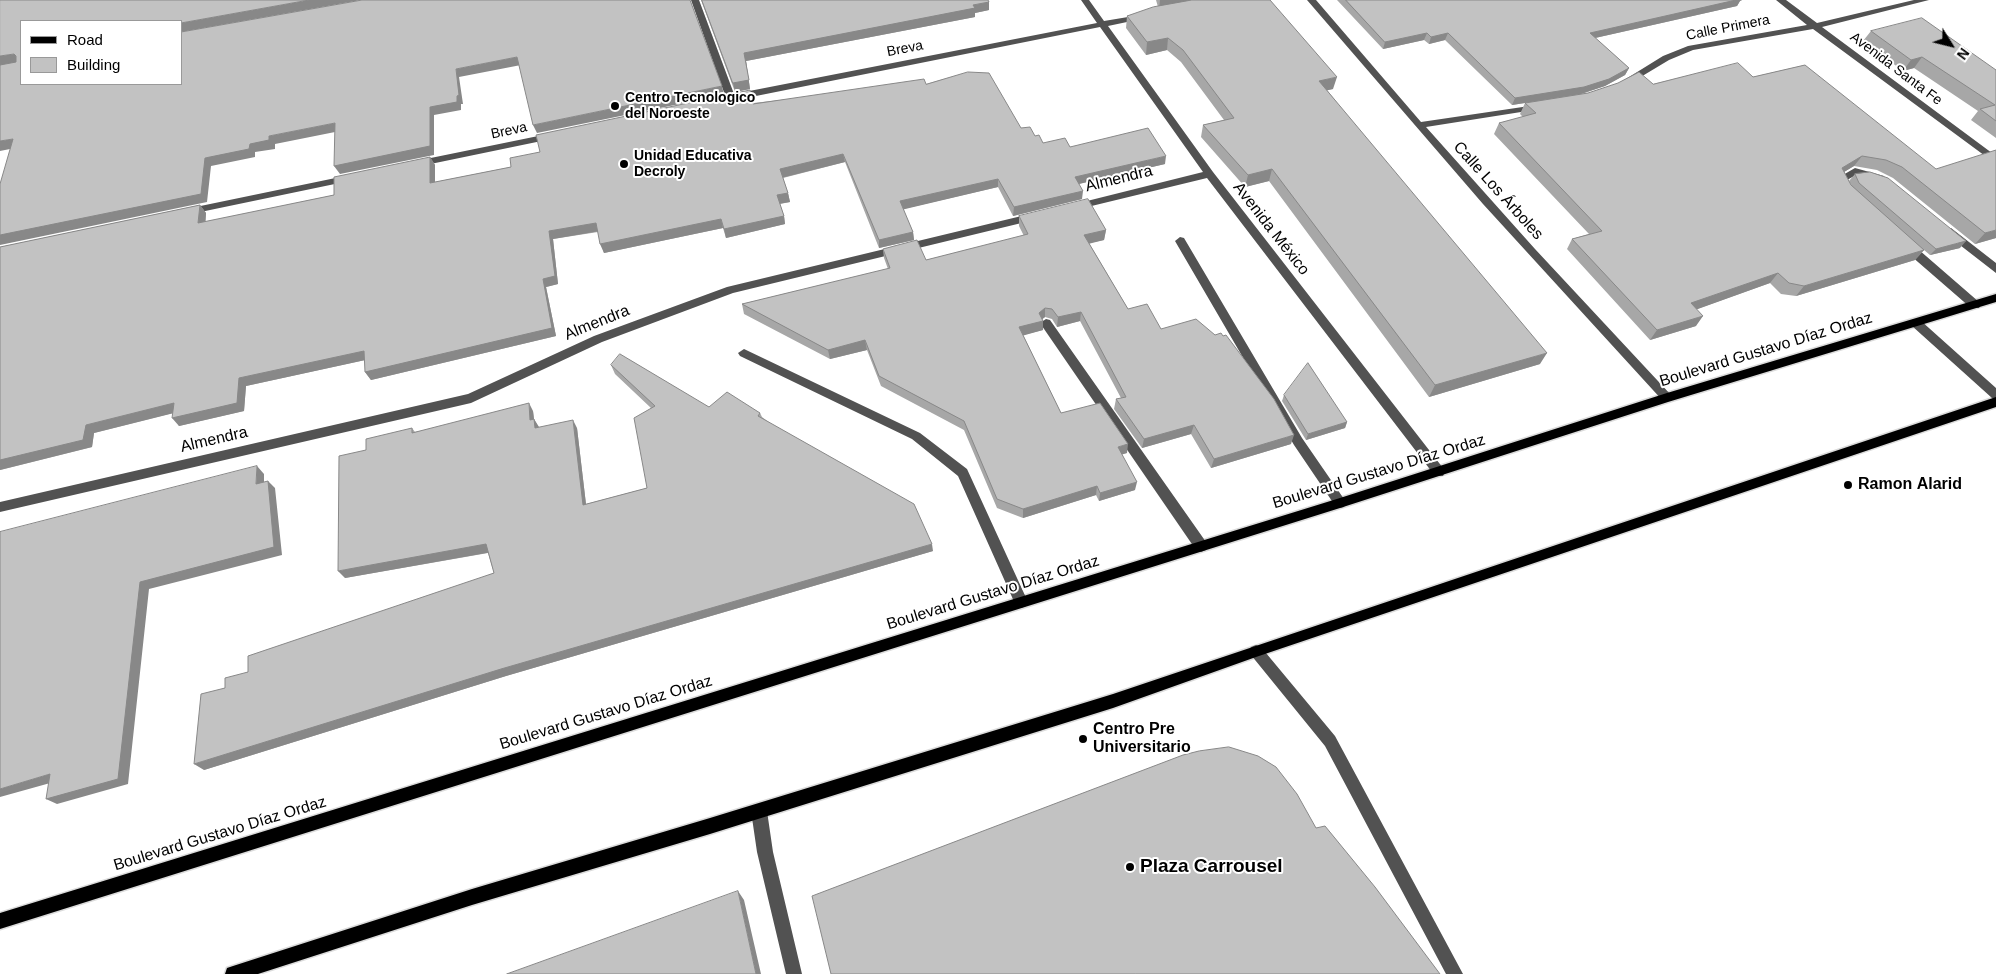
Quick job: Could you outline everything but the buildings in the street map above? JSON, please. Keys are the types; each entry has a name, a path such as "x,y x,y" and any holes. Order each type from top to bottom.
{"main road":[{"name":"Boulevard Gustavo Díaz Ordaz","path":"0,921 1439,472 1667,398 1996,298"},
{"path":"234,974 472,897 759,811 1114,701 1256,650 1996,402"}],"street":[{"name":"Breva","path":"695,0 726,99 1151,15"},
{"name":"Avenida México","path":"1085,0 1209,174 1439,472"},
{"name":"Calle Los Árboles","path":"1311,0 1419,126 1624,354 1667,398"},
{"name":"Avenida Santa Fe","path":"1780,0 1996,161"},
{"name":"Calle Primera","path":"1617,86 1666,58 1691,48 1815,26 1925,0"},
{"path":"1419,126 1553,104"},
{"name":"Breva","path":"410,165 566,133"},
{"path":"1854,199 1848,193 1841,179 1855,171 1873,174 1888,181"},
{"name":"Almendra","path":"1066,209 1209,174"},
{"path":"176,214 361,176"},
{"name":"Almendra","path":"0,507 470,398 598,339 731,290 1046,214"},
{"path":"1943,226 1996,269"},
{"path":"1896,236 1975,305"},
{"path":"1180,241 1297,440 1340,503"},
{"path":"1046,323 1201,546"},
{"path":"1916,323 1996,395"},
{"path":"744,353 916,436 963,473 1021,602"},
{"path":"1256,650 1330,741 1456,974"},
{"path":"759,811 765,852 794,974"}],"place":[{"name":"Centro Tecnologico del Noroeste","path":"615,106"},
{"name":"Unidad Educativa Decroly","path":"624,164"},
{"name":"Ramon Alarid","path":"1848,485"},
{"name":"Centro Pre Universitario","path":"1083,739"},
{"name":"Plaza Carrousel","path":"1130,867"}]}
